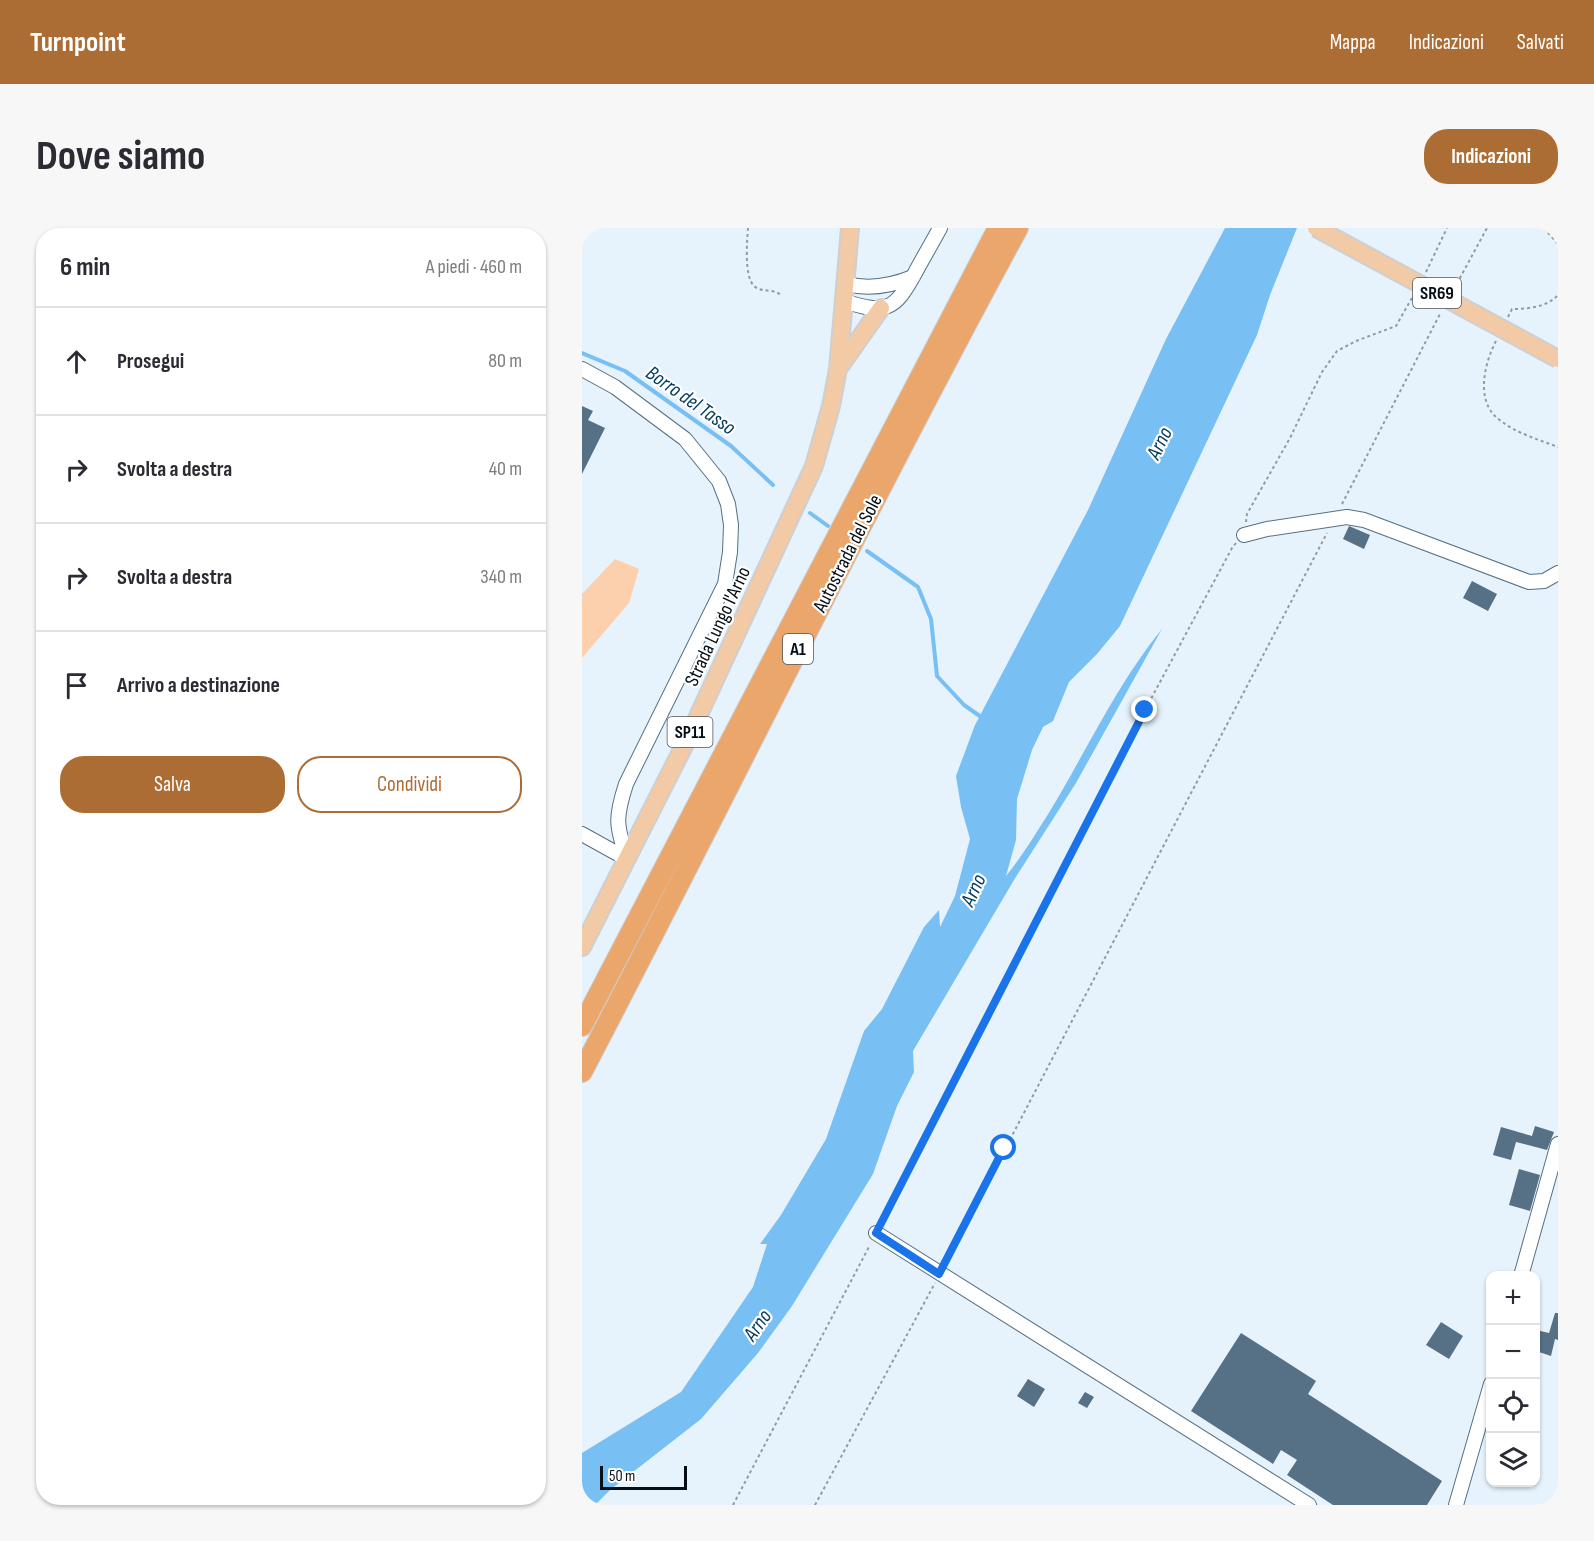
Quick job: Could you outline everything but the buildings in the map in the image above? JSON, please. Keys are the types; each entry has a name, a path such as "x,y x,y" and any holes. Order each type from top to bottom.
{"highway":[{"name":"Autostrada del Sole","path":"582,1026 998,228"},
{"name":"Autostrada del Sole","path":"582,1072 800,644 1018,228"}],"main road":[{"name":"Strada Lungo l'Arno","path":"582,947 688,738 814,465 831,406 838,369 850,228"},
{"name":"SR69","path":"1316,228 1558,359"},
{"path":"838,369 881,308"}],"street":[{"path":"844,301 862,307 891,306 900,298 940,228"},
{"path":"847,284 859,287 880,286 913,277"},
{"path":"582,369 615,387 685,439 719,481 728,504 731,525 725,584 623,792 618,810 618,832 627,859"},
{"path":"1244,535 1267,529 1347,517 1364,520 1529,582 1544,581 1558,573"},
{"path":"582,834 627,859"},
{"path":"1522,1271 1558,1144"},
{"path":"876,1233 1309,1505"},
{"path":"1456,1505 1486,1401"}],"path":[{"path":"747,228 749,278 754,286 762,290 774,290 781,295"},
{"path":"1422,280 1448,228"},
{"path":"1454,289 1487,228"},
{"path":"1544,228 1558,244"},
{"path":"733,1505 876,1233 1145,710 1232,548 1244,535 1247,514 1290,438 1322,372 1337,351 1396,326 1417,289"},
{"path":"1508,318 1512,309 1528,309 1553,301 1558,295"},
{"path":"815,1505 939,1274 1443,309"},
{"path":"1499,335 1485,370 1485,395 1494,415 1518,431 1558,447"}],"shaded area":[{"path":"615,559 639,569 629,603 582,658 582,594"}],"water":[{"name":"Arno","path":"1225,228 1297,228 1270,295 1257,335 1120,626 1097,654 1069,682 1053,721 1043,727 1032,750 1017,799 1016,840 1006,876 1047,816 1130,673 1162,629 1076,783 1014,880 913,1051 914,1072 897,1106 873,1174 792,1306 758,1353 701,1419 610,1490 595,1505 582,1505 582,1453 681,1392 753,1287 767,1244 760,1244 781,1215 826,1139 864,1031 882,1009 924,927 939,910 940,927 955,896 970,839 961,807 956,776 975,725 1088,510 1166,339"}],"waterway":[{"name":"Borro del Tasso","path":"582,353 625,371 731,446 773,485"},
{"name":"Borro del Tasso","path":"810,513 828,526"},
{"name":"Borro del Tasso","path":"867,551 918,587 931,619 937,676 964,705 984,719"}],"route":[{"path":"1004,1148 939,1274 876,1233 1145,710"}]}
